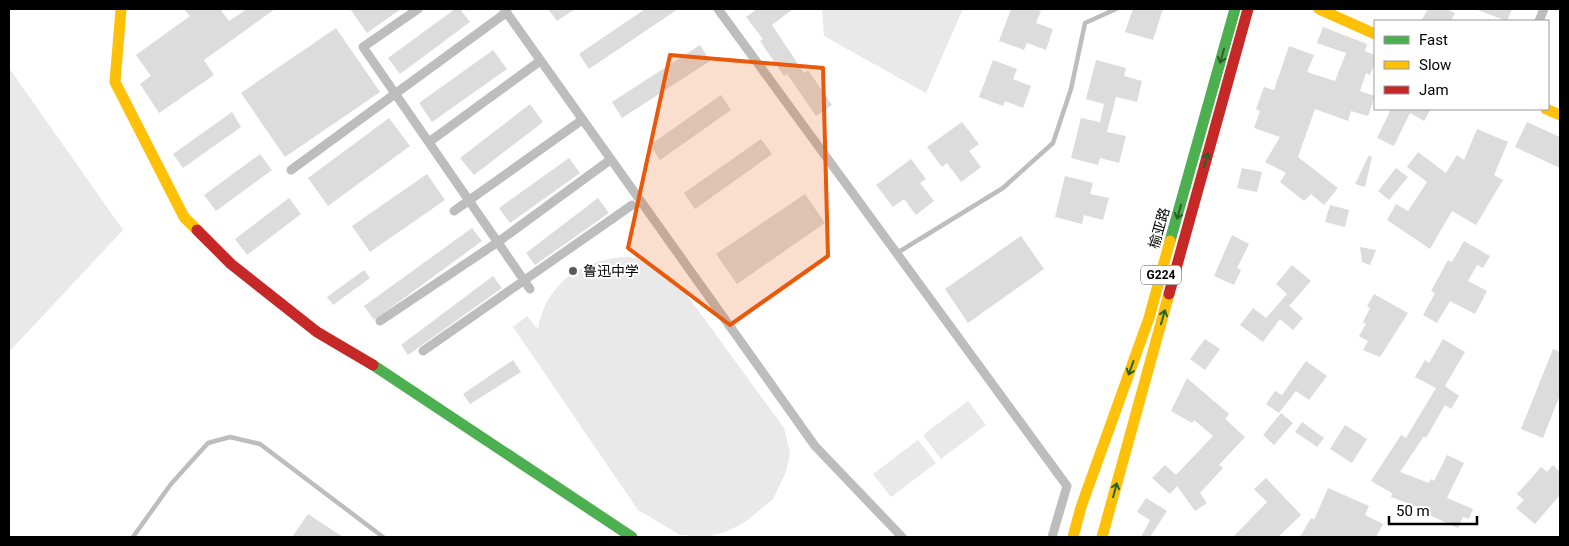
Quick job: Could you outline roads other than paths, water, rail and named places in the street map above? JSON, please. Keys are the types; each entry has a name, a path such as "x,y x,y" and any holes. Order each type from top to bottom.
{"main road":[{"path":"121,9 115,82 184,217 231,264 317,332 393,377 632,537"},
{"name":"榆亚路","path":"1073,537 1081,507 1149,318 1235,9"},
{"name":"榆亚路","path":"1102,537 1248,9"},
{"path":"1319,9 1374,34"},
{"path":"1548,110 1560,115"}],"street":[{"path":"418,9 363,47 530,289"},
{"path":"718,9 1081,507"},
{"path":"290,170 396,94 506,11 610,160 815,446 902,537"},
{"path":"428,142 540,61"},
{"path":"454,211 582,120"},
{"path":"380,321 498,242 610,160"},
{"path":"423,351 632,205"},
{"path":"1052,537 1067,486"}],"lane":[{"path":"897,253 1003,188 1053,143 1071,89 1085,23 1116,9"},
{"path":"133,537 171,484 208,443 230,437 260,444 383,537"}],"place":[{"name":"鲁迅中学","path":"573,271"}]}
